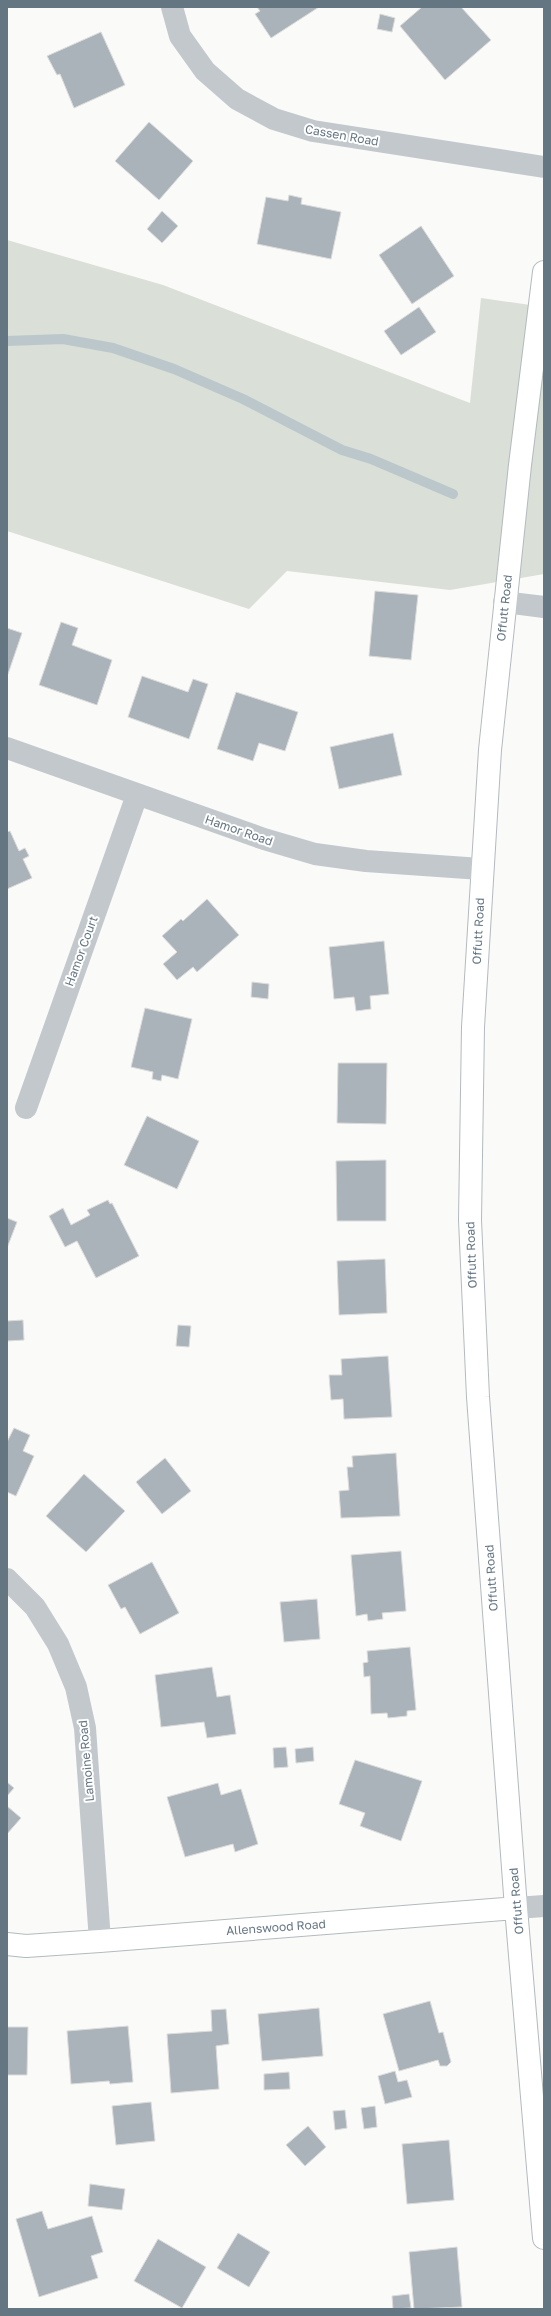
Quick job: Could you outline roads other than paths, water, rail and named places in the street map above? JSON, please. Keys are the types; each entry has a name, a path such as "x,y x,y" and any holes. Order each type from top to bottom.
{"street":[{"name":"Cassen Road","path":"172,7 180,36 205,71 237,99 274,119 313,131 544,167"},
{"name":"Offutt Road","path":"544,272 504,602 490,750 481,869 473,1027 470,1129 472,1297 516,1908 544,2238"},
{"path":"504,602 544,607"},
{"name":"Hamor Road","path":"7,748 264,839 315,854 366,861 481,869"},
{"name":"Hamor Court","path":"26,1108 137,795"},
{"name":"Lamoine Road","path":"7,1579 34,1607 58,1644 76,1687 85,1728 100,1941"},
{"name":"Allenswood Road","path":"7,1944 26,1946 100,1941 544,1906"}],"waterway":[{"path":"7,341 63,339 113,348 174,369 243,399 342,450 371,459 453,494"}]}
